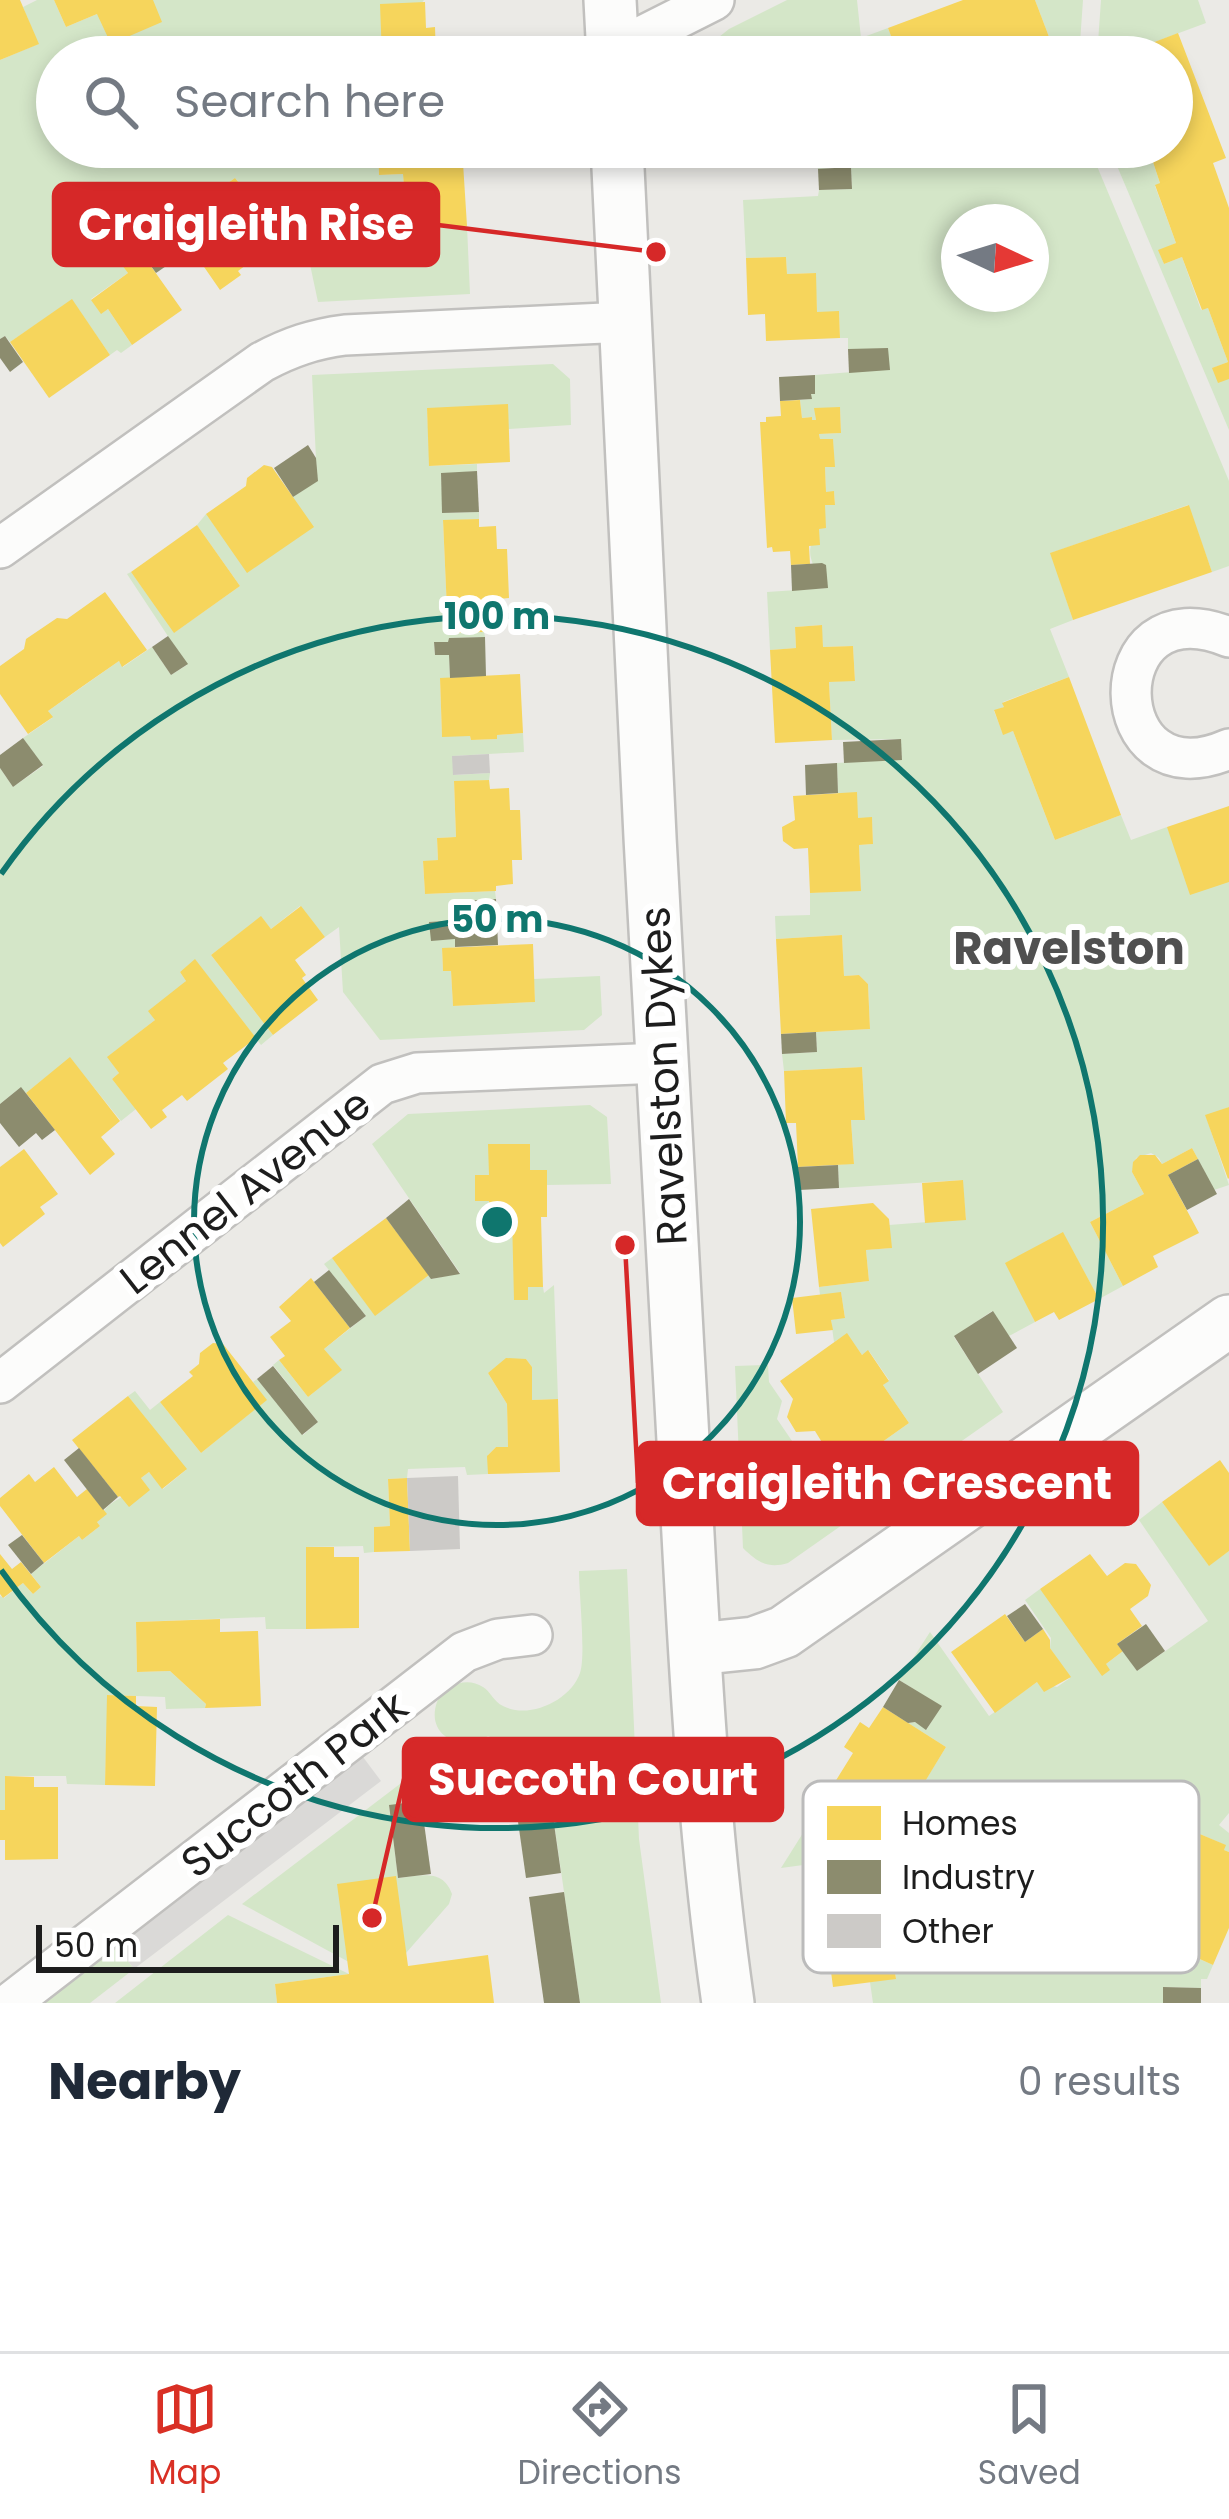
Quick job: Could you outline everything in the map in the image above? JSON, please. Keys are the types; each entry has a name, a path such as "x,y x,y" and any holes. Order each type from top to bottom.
{"street":[{"path":"610,0 612,36"},
{"path":"647,36 714,0"},
{"name":"Ravelston Dykes","path":"618,168 661,1064 696,1649 709,1859 728,2003"},
{"path":"0,548 262,362 290,347 345,335 626,322"},
{"path":"1229,637 1188,627 1149,645 1136,662 1130,705 1137,725 1169,754 1190,759 1229,749"},
{"name":"Lennel Avenue","path":"0,1383 382,1084 418,1073 661,1064"},
{"path":"696,1649 754,1643 784,1632 1229,1321"},
{"name":"Succoth Park","path":"10,2003 464,1652 498,1639 532,1635"}],"shaded area":[{"path":"360,1753 381,1781 134,1969 114,1943"}],"green space":[{"path":"37,0 54,0 66,27 153,0 424,0 397,36 36,39 23,7"},
{"path":"787,0 857,0 861,36 720,36"},
{"path":"1035,0 1083,0 1080,36 1049,36"},
{"path":"1101,0 1198,0 1206,23 1171,36 1098,36"},
{"path":"888,28 891,36 866,36"},
{"path":"36,45 36,168 379,168 379,175 403,174 405,201 382,203 383,230 467,226 470,294 318,302 302,227 279,241 254,205 247,185 243,188 235,178 120,261 128,273 91,299 101,313 108,309 132,345 121,353 117,350 110,355 72,300 10,342 5,336 0,339 0,60"},
{"path":"851,168 1098,168 1229,481 1229,566 1212,572 1188,505 1051,553 1073,620 1050,629 1069,677 1003,702 1004,707 994,711 1003,734 1013,731 1055,840 1121,815 1131,840 1167,827 1229,882 1229,1107 1206,1116 1229,1185 1214,1190 1192,1148 1162,1164 1151,1153 1136,1158 1132,1172 1144,1194 1090,1222 1123,1286 1099,1299 1063,1233 1006,1263 1035,1322 1009,1336 992,1311 954,1337 1003,1412 788,1563 769,1565 743,1548 735,1366 768,1365 769,1382 782,1401 777,1419 803,1457 818,1448 837,1474 909,1423 883,1385 889,1380 869,1351 862,1355 847,1334 834,1342 831,1320 845,1317 841,1293 820,1295 819,1287 869,1281 866,1250 891,1248 889,1225 966,1219 962,1180 839,1188 838,1165 854,1163 851,1120 865,1119 862,1067 784,1071 782,1054 817,1052 816,1032 870,1029 868,984 859,975 844,976 842,935 776,939 775,916 810,915 810,893 861,890 859,845 873,844 872,818 858,818 838,793 837,763 902,759 900,739 832,740 829,682 855,680 853,646 823,647 821,625 795,627 796,648 770,650 767,592 827,588 810,555 825,505 835,504 834,492 826,492 825,467 834,467 833,440 820,439 819,434 841,433 840,408 815,408 816,420 802,418 800,400 815,394 815,375 889,369 848,349 848,338 840,338 839,312 817,312 815,273 787,274 786,257 746,258 743,200 818,196 819,190 852,189"},
{"path":"1118,168 1155,168 1160,183 1155,186 1176,243 1159,251 1164,264 1182,257 1201,310 1208,308 1228,362 1213,368 1229,379 1229,430"},
{"path":"553,364 570,379 571,425 509,429 427,409 430,466 477,464 477,471 441,474 443,513 479,512 479,519 443,521 448,632 484,632 485,637 434,643 435,655 449,655 450,678 440,679 442,736 470,736 471,740 523,733 524,752 453,756 454,775 490,773 489,780 454,782 456,837 437,838 438,860 423,862 425,894 495,891 496,899 460,901 460,920 431,940 455,939 455,947 442,949 443,971 451,971 453,1006 535,1002 534,979 600,976 602,1015 584,1030 380,1040 343,992 339,927 325,937 300,906 271,929 261,917 211,955 273,1035 261,1045 195,960 180,972 186,981 155,1020 108,1057 119,1073 112,1079 136,1109 121,1121 70,1058 26,1093 20,1088 0,1104 0,768 13,787 43,766 23,738 52,718 48,711 119,661 123,667 152,647 171,675 187,665 127,574 131,572 175,632 240,586 197,525 206,514 248,572 293,497 317,480 312,375"},
{"path":"590,1105 607,1117 611,1184 546,1185 530,1170 529,1144 489,1144 489,1175 475,1176 475,1201 489,1201 489,1217 512,1217 528,1287 543,1287 544,1293 554,1285 558,1399 532,1400 532,1367 526,1359 488,1373 507,1404 508,1447 496,1447 488,1455 488,1474 467,1475 465,1467 408,1469 407,1478 388,1479 390,1526 374,1527 374,1552 364,1553 363,1546 306,1547 306,1629 266,1629 265,1617 136,1622 137,1672 170,1671 205,1708 166,1709 165,1697 108,1695 105,1785 67,1784 66,1776 6,1776 5,1810 0,1810 0,1596 4,1598 23,1583 33,1594 41,1587 31,1574 79,1536 82,1540 100,1526 97,1522 112,1503 149,1490 141,1478 149,1472 163,1489 186,1470 128,1396 135,1391 150,1410 160,1402 201,1453 266,1400 253,1382 257,1379 303,1435 318,1422 273,1365 279,1360 308,1397 341,1370 324,1349 366,1316 324,1264 332,1258 375,1315 429,1275 432,1279 460,1273 372,1144 408,1114"},
{"path":"1162,1502 1209,1565 1229,1551 1229,1813 1219,1825 1229,1833 1229,1852 1225,1845 1199,1834 1199,1781 925,1781 946,1747 908,1723 927,1729 941,1706 899,1680 930,1632 989,1716 1037,1682 1057,1687 1070,1678 1025,1600 1040,1589 1106,1664 1123,1651 1137,1671 1208,1621 1139,1520"},
{"path":"627,1569 639,1839 661,2003 580,2003 542,1739 507,1744 488,1736 457,1742 441,1732 435,1714 445,1691 463,1682 483,1687 513,1710 536,1709 559,1699 575,1683 582,1664 579,1571"},
{"path":"417,1771 421,1801 389,1806 398,1878 437,1877 452,1894 449,1904 406,1953 347,1961 242,1904"},
{"path":"803,1833 803,1865 781,1868"},
{"path":"228,1915 349,1974 275,1984 277,2003 115,2003"},
{"path":"114,1943 134,1969 90,2003 37,2003"},
{"path":"1199,1959 1213,1965 1207,1979 1201,1979 1201,1988 1164,1987 1163,2003 873,2003 870,1982 896,1978 895,1973 1199,1973"}],"building: Homes":[{"path":"0,0 20,0 36,45 0,60"},
{"path":"54,0 153,0 162,22 130,36 107,36 97,14 66,27"},
{"path":"963,0 1035,0 1049,36 891,36 888,28"},
{"path":"425,2 426,28 435,27 435,36 381,36 380,4"},
{"path":"1193,72 1226,158 1213,163 1229,208 1229,379 1218,383 1212,368 1228,362 1208,308 1202,310 1182,257 1164,264 1158,250 1176,243 1155,185 1160,183 1155,168 1193,168"},
{"path":"379,168 463,168 467,226 383,231 382,203 405,201 403,174 379,175"},
{"path":"235,178 259,201 254,205 279,241 220,290 173,222"},
{"path":"138,248 182,310 132,345 108,309 101,314 91,300 128,273 119,261"},
{"path":"786,257 787,274 816,273 817,312 839,311 840,338 766,341 765,314 748,315 746,258"},
{"path":"72,299 110,355 49,398 10,342"},
{"path":"800,400 802,418 812,420 816,420 814,408 840,407 841,433 819,434 820,439 833,439 835,467 825,467 826,492 834,491 835,505 825,505 826,528 819,529 820,545 809,546 810,564 791,565 790,551 767,548 760,422 781,416 780,401"},
{"path":"508,404 510,462 429,466 427,408"},
{"path":"264,465 272,467 314,527 247,573 206,514 246,486 247,478"},
{"path":"1189,505 1212,572 1073,620 1050,553"},
{"path":"479,519 479,527 496,526 497,549 507,549 509,598 499,599 500,622 484,623 484,632 448,633 443,520"},
{"path":"197,525 240,586 174,633 131,572"},
{"path":"105,592 147,650 122,667 119,661 83,686 48,711 53,717 28,734 0,694 0,666 24,649 26,639 57,618 67,619"},
{"path":"822,625 823,647 853,646 855,681 829,682 832,740 775,743 770,650 796,648 795,627"},
{"path":"520,674 523,733 497,735 497,739 442,737 440,678"},
{"path":"1069,677 1121,815 1055,840 1013,731 1003,735 994,710"},
{"path":"489,780 490,789 509,788 510,810 520,810 522,860 512,860 513,884 496,886 496,891 425,894 423,861 438,860 437,838 456,837 454,781"},
{"path":"857,792 858,818 872,817 873,844 859,845 861,891 810,893 808,848 794,849 783,841 782,827 795,820 793,796"},
{"path":"1229,806 1229,882 1190,895 1167,827"},
{"path":"301,906 325,937 295,960 318,1000 273,1035 211,955 261,916 271,929"},
{"path":"842,935 844,976 859,975 868,984 870,1029 781,1034 776,939"},
{"path":"533,944 535,1002 453,1006 451,971 443,971 442,948"},
{"path":"195,959 256,1038 223,1063 228,1069 187,1101 182,1095 162,1110 167,1117 151,1129 112,1079 119,1073 107,1057 155,1020 148,1011 186,981 180,972"},
{"path":"70,1057 120,1121 101,1137 115,1154 90,1175 26,1093"},
{"path":"862,1067 865,1120 851,1120 854,1164 798,1167 796,1123 786,1123 784,1071"},
{"path":"1229,1107 1229,1178 1228,1179 1205,1115"},
{"path":"488,1144 530,1144 530,1170 547,1170 547,1217 541,1217 543,1287 528,1287 528,1300 514,1300 512,1217 489,1218 489,1201 475,1201 475,1175 489,1175"},
{"path":"1192,1148 1198,1159 1168,1175 1199,1233 1153,1256 1158,1267 1123,1286 1090,1222 1144,1194 1132,1172 1140,1155 1155,1155 1162,1164"},
{"path":"24,1149 58,1194 40,1207 45,1214 3,1247 0,1167"},
{"path":"963,1180 966,1220 925,1223 922,1183"},
{"path":"873,1203 889,1219 892,1248 866,1250 869,1281 819,1287 811,1209"},
{"path":"386,1218 429,1275 375,1316 332,1258"},
{"path":"1063,1232 1099,1299 1059,1320 1054,1312 1035,1322 1005,1263"},
{"path":"311,1278 350,1328 324,1349 342,1370 308,1397 279,1360 285,1356 270,1337 291,1321 279,1307"},
{"path":"841,1292 845,1318 831,1320 833,1330 796,1334 792,1298"},
{"path":"847,1333 862,1355 868,1350 889,1381 883,1385 909,1423 837,1474 818,1448 823,1444 815,1431 796,1432 787,1417 793,1399 780,1381"},
{"path":"213,1343 223,1344 267,1400 201,1453 160,1402 193,1376 189,1372 199,1364 200,1353"},
{"path":"506,1358 526,1359 532,1367 532,1400 558,1399 560,1472 488,1474 487,1456 496,1447 508,1447 507,1404 488,1373"},
{"path":"128,1396 187,1469 162,1489 149,1472 141,1478 150,1490 129,1507 72,1440"},
{"path":"1220,1460 1229,1473 1229,1551 1209,1566 1162,1502"},
{"path":"54,1467 77,1497 87,1489 107,1514 82,1540 79,1536 44,1563 0,1506 0,1498 29,1474 35,1482"},
{"path":"407,1478 410,1551 374,1552 374,1527 390,1526 388,1479"},
{"path":"306,1547 334,1547 334,1557 359,1557 359,1628 306,1629"},
{"path":"0,1554 12,1569 21,1562 41,1587 33,1594 23,1583 3,1598"},
{"path":"1090,1554 1107,1576 1125,1563 1136,1564 1151,1585 1148,1596 1130,1609 1142,1626 1117,1644 1123,1651 1106,1664 1110,1670 1102,1676 1040,1589"},
{"path":"1005,1614 1025,1642 1043,1629 1071,1677 1044,1692 1037,1682 995,1713 951,1652"},
{"path":"220,1619 220,1632 258,1631 261,1706 205,1708 170,1671 137,1672 136,1622"},
{"path":"107,1695 136,1696 136,1706 157,1707 155,1786 105,1785"},
{"path":"883,1707 946,1747 925,1781 836,1781 853,1753 844,1747 860,1722 869,1728"},
{"path":"5,1776 34,1777 34,1787 58,1787 58,1859 5,1860 0,1810 5,1810"},
{"path":"1199,1834 1226,1845 1224,1850 1229,1852 1229,1928 1213,1965 1199,1959"},
{"path":"396,1876 408,1966 488,1955 494,2003 277,2003 275,1984 349,1974 337,1884"},
{"path":"831,1973 895,1973 896,1979 833,1987"}],"building: Industry":[{"path":"851,168 852,189 819,190 818,169"},
{"path":"154,237 172,262 156,273 138,248"},
{"path":"5,336 23,362 10,372 0,358 0,339"},
{"path":"888,348 890,370 849,373 848,349"},
{"path":"815,375 812,399 780,401 779,377"},
{"path":"308,445 316,458 318,481 293,497 274,468"},
{"path":"477,471 479,512 442,513 441,473"},
{"path":"822,563 828,588 792,591 791,565"},
{"path":"168,636 188,664 171,675 152,647"},
{"path":"485,637 486,676 450,678 449,655 435,655 434,642"},
{"path":"23,738 43,765 13,787 0,768 0,755"},
{"path":"901,739 902,760 844,763 843,742"},
{"path":"837,763 838,793 806,795 805,765"},
{"path":"496,899 498,945 455,947 455,939 431,941 429,922 460,920 459,901"},
{"path":"816,1032 817,1052 782,1054 781,1034"},
{"path":"21,1087 55,1130 42,1140 36,1133 19,1147 0,1123 0,1104"},
{"path":"1198,1159 1217,1194 1187,1210 1168,1175"},
{"path":"838,1165 839,1188 799,1190 798,1167"},
{"path":"409,1199 460,1274 431,1279 386,1218"},
{"path":"329,1270 366,1316 350,1328 314,1282"},
{"path":"993,1311 1017,1348 978,1374 954,1336"},
{"path":"273,1366 318,1422 302,1435 257,1379"},
{"path":"79,1448 118,1497 103,1510 64,1460"},
{"path":"22,1535 44,1563 31,1574 8,1545"},
{"path":"1025,1604 1043,1629 1025,1642 1007,1616"},
{"path":"1146,1624 1165,1651 1137,1671 1117,1644"},
{"path":"899,1680 942,1706 926,1730 883,1707"},
{"path":"542,1739 561,1873 526,1878 507,1744"},
{"path":"421,1801 431,1874 398,1878 389,1805"},
{"path":"564,1892 580,2003 544,2003 529,1897"},
{"path":"1163,1987 1201,1988 1201,2003 1163,2003"}],"building: Other":[{"path":"489,754 490,773 453,775 452,756"},
{"path":"458,1476 460,1549 410,1551 407,1478"}],"place":[{"name":"Craigleith Rise","path":"656,252"},
{"name":"Craigleith Crescent","path":"625,1245"},
{"name":"Succoth Court","path":"372,1918"}],"district":[{"name":"Ravelston","path":"1069,948"}]}
